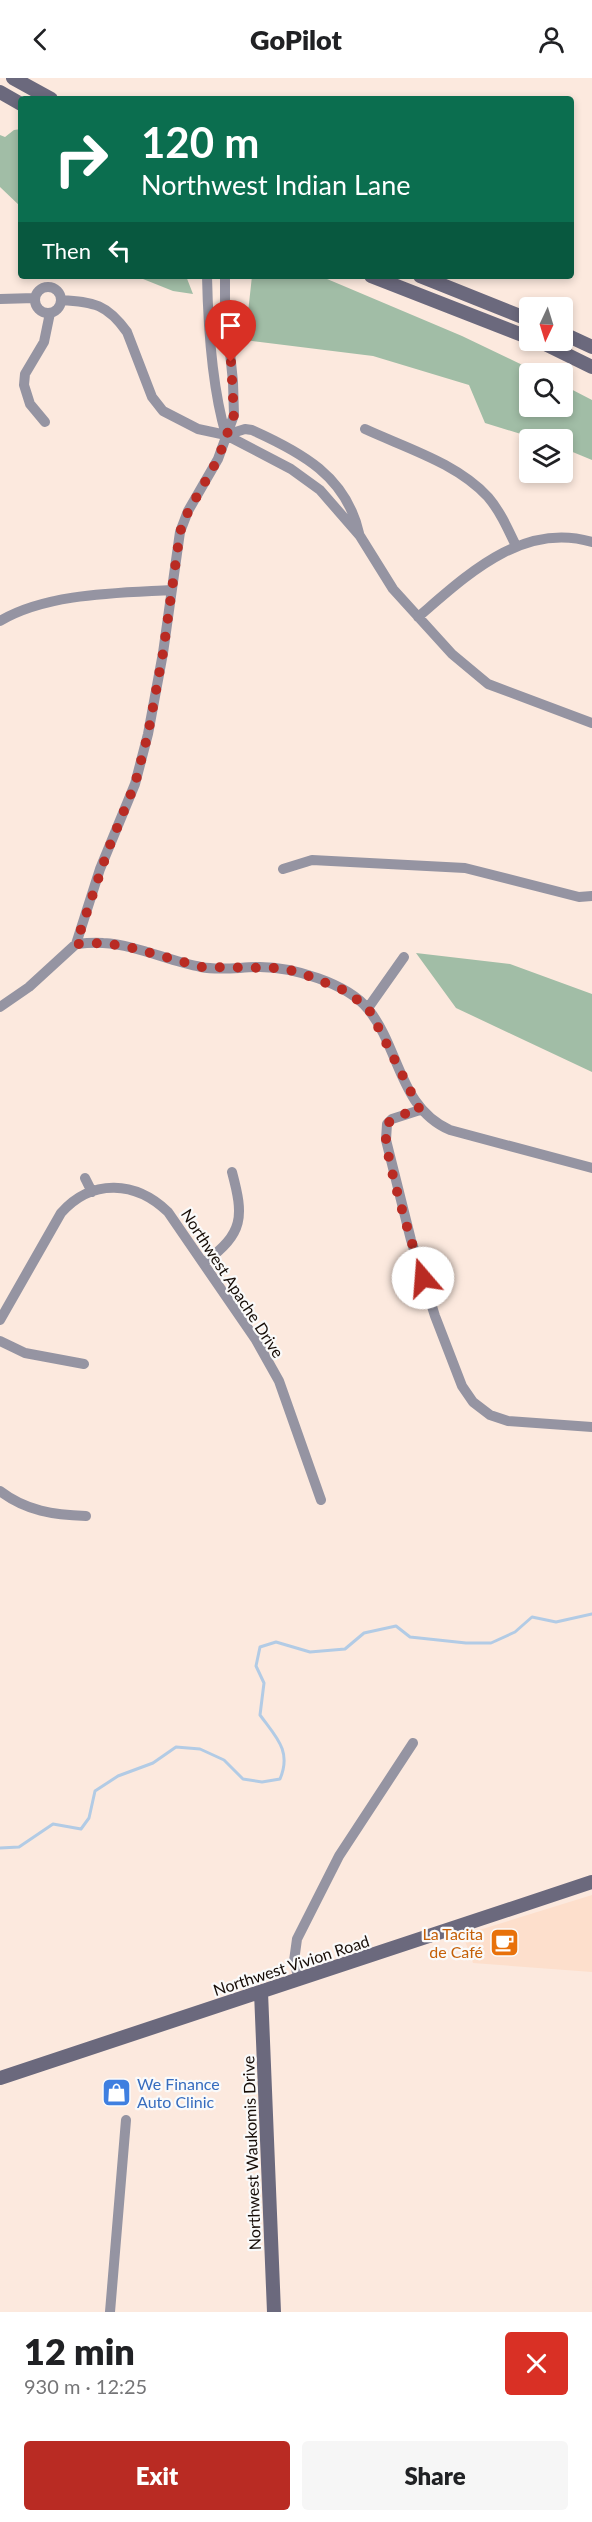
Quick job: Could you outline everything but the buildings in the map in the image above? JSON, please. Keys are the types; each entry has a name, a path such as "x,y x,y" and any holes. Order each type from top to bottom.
{"main road":[{"path":"13,78 46,96"},
{"path":"0,92 18,102"},
{"path":"379,279 519,334"},
{"path":"428,279 519,316"},
{"path":"573,338 592,347"},
{"path":"559,351 592,367"},
{"name":"Northwest Vivion Road","path":"0,2078 592,1882"},
{"name":"Northwest Waukomis Drive","path":"261,1992 274,2312"}],"street":[{"path":"207,279 219,403 226,435"},
{"path":"0,1007 29,987 76,944 108,850 135,784 148,734 163,653 183,522 218,459 234,415 225,279"},
{"path":"45,422 30,404 24,385 30,364 44,342 50,313 59,307 61,300 58,291 46,287 39,291 35,298 39,309 50,313"},
{"path":"0,299 35,298"},
{"path":"61,300 91,302 111,313 127,332 147,386 157,404 173,417 198,429 226,435 291,469 320,490 360,536 393,589 453,654 488,684 592,723"},
{"path":"226,435 244,429 252,430 302,454 320,468 340,490 355,512 360,536"},
{"path":"365,429 443,464 478,487 500,514 516,546"},
{"path":"418,617 465,576 516,546 565,538 592,542"},
{"path":"0,621 24,610 64,600 171,590"},
{"path":"283,869 312,860 465,868 579,897 592,896"},
{"path":"76,944 104,943 129,947 202,967 281,968 301,973 346,991 368,1008 420,1110 432,1121 450,1130 592,1168"},
{"path":"368,1008 404,957"},
{"path":"420,1110 392,1119 387,1124 386,1140 411,1240 435,1316 462,1386 473,1402 490,1415 508,1421 592,1427"},
{"path":"205,1262 226,1247 235,1233 240,1217 239,1198 231,1172"},
{"path":"85,1178 92,1192"},
{"name":"Northwest Apache Drive","path":"0,1320 61,1213 72,1200 112,1187 138,1191 159,1203 168,1212 205,1262 256,1340 279,1381 321,1500"},
{"path":"0,1341 25,1353 84,1364"},
{"path":"0,1491 33,1510 58,1515 86,1516"},
{"path":"299,1980 294,1961 297,1939 339,1856 413,1743"},
{"path":"110,2312 126,2120"}],"shaded area":[{"path":"592,1895 592,1972 473,1963 463,1935"}],"green space":[{"path":"18,129 18,204 0,187 0,135 5,137"},
{"path":"143,279 187,279 193,294 173,291"},
{"path":"252,279 327,279 462,336 519,363 519,417 573,417 573,390 592,400 592,460 573,452 573,429 519,429 519,433 485,423 469,385 373,356 245,340"},
{"path":"416,953 510,964 592,994 592,1072 456,1008"}],"waterway":[{"path":"0,1848 19,1847 53,1824 81,1829 89,1818 95,1791 118,1776 153,1763 176,1747 200,1749 224,1760 243,1779 262,1782 280,1779 283,1769 283,1752 277,1738 260,1715 264,1683 256,1666 260,1647 276,1642 310,1652 345,1649 364,1633 396,1626 410,1637 466,1643 491,1643 515,1632 532,1617 556,1622 592,1614"}],"place":[{"name":"La Tacita de Café","path":"504,1942"},
{"name":"We Finance Auto Clinic","path":"116,2092"}],"route":[{"path":"231,362 234,415 218,459 188,512 180,532 163,653 148,734 135,784 100,869 76,944 104,943 129,947 202,967 281,968 333,985 346,991 368,1008 420,1110 392,1119 385,1131 392,1171 423,1278"}]}
